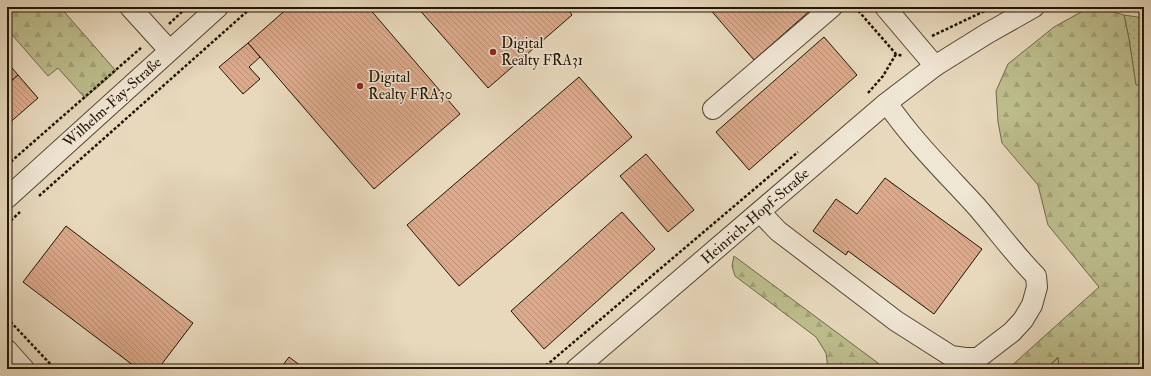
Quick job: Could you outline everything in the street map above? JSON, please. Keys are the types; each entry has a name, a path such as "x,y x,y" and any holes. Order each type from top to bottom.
{"street":[{"name":"Wilhelm-Fay-Straße","path":"7,198 218,7"},
{"path":"713,110 832,7"},
{"path":"885,7 936,66"},
{"name":"Heinrich-Hopf-Straße","path":"576,369 887,103 936,66 988,33 1034,7"},
{"path":"136,9 156,36 169,50"},
{"path":"760,212 778,231 896,321 951,356 978,358 1012,332 1032,305 1037,287 1036,276 1019,259 979,210 901,124 887,103"},
{"path":"7,350 24,369"}],"path":[{"path":"7,165 188,7"},
{"path":"35,200 252,7"},
{"path":"918,45 927,38 993,7"},
{"path":"1135,7 1144,9"},
{"path":"866,95 883,76 896,54"},
{"path":"542,369 800,150"},
{"path":"7,224 24,209"},
{"path":"7,318 55,369"}],"green space":[{"path":"7,7 60,7 116,71 85,98 58,68 48,76 7,29"},
{"path":"1090,7 1096,7 1124,15 1136,85 1144,85 1144,369 1059,369 1058,357 1046,369 1008,369 1099,287 1048,225 1038,185 1002,143 998,122 996,91 1008,64 1054,27"},
{"path":"1124,15 1144,18 1144,85 1136,86"},
{"path":"734,256 886,369 828,369 826,353 816,337 735,276 732,266"},
{"path":"1059,357 1059,369 1046,369"}],"building":[{"name":"Digital Realty FRA30","path":"289,7 368,7 460,114 374,189 248,43"},
{"name":"Digital Realty FRA31","path":"417,7 566,7 572,15 488,88"},
{"path":"708,7 812,7 813,8 754,60"},
{"path":"824,37 857,75 749,170 716,132"},
{"path":"248,43 260,57 249,67 260,79 243,94 219,67"},
{"path":"7,62 18,75 7,85"},
{"path":"18,75 38,98 7,125 7,85"},
{"path":"579,77 632,137 459,286 407,225"},
{"path":"646,154 694,210 668,232 620,176"},
{"path":"885,178 982,249 934,314 848,251 846,255 813,231 836,199 857,214"},
{"path":"622,212 655,249 544,349 511,311"},
{"path":"66,226 193,323 158,369 138,369 23,282"},
{"path":"289,357 305,369 280,369"}],"place":[{"name":"Digital Realty FRA31","path":"493,52"},
{"name":"Digital Realty FRA30","path":"360,86"}]}
